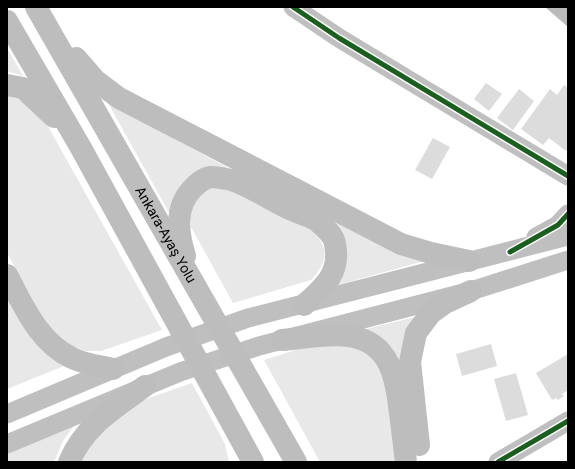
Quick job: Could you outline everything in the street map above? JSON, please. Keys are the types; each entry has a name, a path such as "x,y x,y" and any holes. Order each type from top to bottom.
{"highway":[{"name":"Ankara-Ayaş Yolu","path":"36,7 296,462"},
{"path":"7,21 81,148 248,457"},
{"path":"48,27 96,80 119,98 401,244 431,253 469,261"},
{"path":"7,85 23,88 41,103 81,148"},
{"path":"194,284 182,244 179,216 180,206 191,190 200,181 211,177 232,180 316,221 332,236 335,244 337,263 325,286 304,305"},
{"path":"7,275 36,328 51,345 72,358 113,369"},
{"path":"421,462 410,362 416,333 431,313 445,303 470,291"},
{"path":"282,340 319,336 349,336 367,341 382,352 391,367 397,385 406,462"},
{"path":"69,462 76,447 95,423 145,386"},
{"path":"280,434 301,462"}],"main road":[{"path":"293,7 339,38 568,177"},
{"path":"510,252 558,225 568,214"},
{"path":"7,414 166,347 248,318 304,305 568,236"},
{"path":"7,444 180,372 259,346 470,291 568,260"},
{"path":"498,462 568,421"}],"shaded area":[{"path":"545,7 568,7 568,27"},
{"path":"7,48 23,76 7,71"},
{"path":"7,92 10,92 45,121 162,330 101,351 85,351 74,347 55,336 43,318 7,253"},
{"path":"108,103 256,183 222,173 171,216"},
{"path":"210,187 223,187 305,226 313,232 323,244 324,251 322,265 318,272 311,280 233,303 191,227 190,213 193,203 199,195"},
{"path":"321,214 424,261 338,285"},
{"path":"7,298 69,364 7,389"},
{"path":"415,317 403,374 366,329"},
{"path":"327,340 365,351 386,374 396,462 320,462 264,360"},
{"path":"192,383 225,444 229,462 75,462 78,455 132,404"},
{"path":"79,419 63,441 54,462 7,462 7,449"}],"building":[{"path":"486,83 502,94 489,111 474,99"},
{"path":"564,85 568,88 568,147 566,151 549,138 543,145 521,129 550,89 557,95"},
{"path":"519,89 534,101 513,130 497,118"},
{"path":"433,138 450,147 432,179 415,170"},
{"path":"491,344 497,366 462,376 456,354"},
{"path":"568,354 568,390 562,394 564,396 558,400 556,398 552,400 536,373"},
{"path":"516,373 528,415 506,421 494,379"}],"cycle path":[{"path":"293,7 339,38 568,176"},
{"path":"510,252 558,225 568,214"},
{"path":"498,462 568,421"}]}
